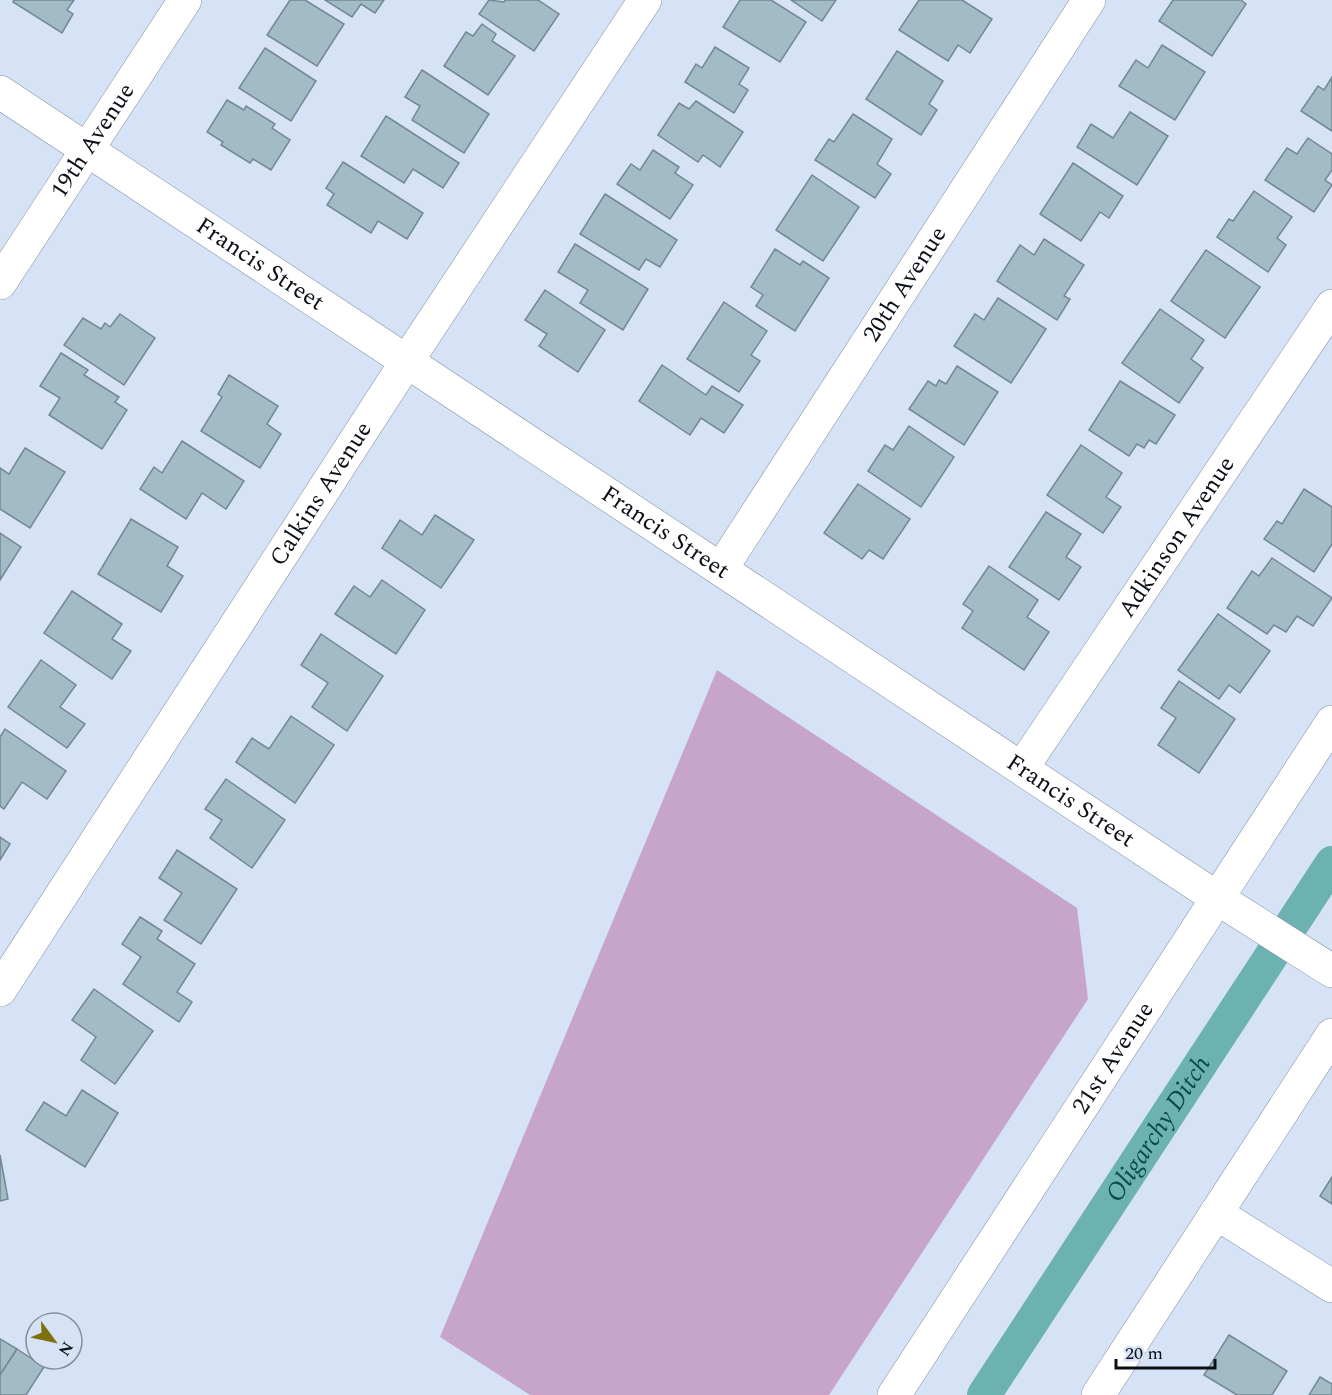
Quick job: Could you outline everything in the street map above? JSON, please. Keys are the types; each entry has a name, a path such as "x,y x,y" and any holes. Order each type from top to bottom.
{"street":[{"name":"19th Avenue","path":"0,283 185,0"},
{"name":"Calkins Avenue","path":"0,990 407,361 645,0"},
{"name":"20th Avenue","path":"721,569 1089,0"},
{"name":"Francis Street","path":"0,92 1217,898 1325,966"},
{"name":"Adkinson Avenue","path":"1022,768 1332,306"},
{"name":"21st Avenue","path":"894,1395 1332,722"},
{"path":"1098,1395 1332,1035"},
{"path":"1216,1213 1332,1286"}],"shaded area":[{"path":"717,670 1077,908 1088,999 829,1395 530,1395 440,1337"}],"building":[{"path":"14,0 74,0 67,10 73,14 62,33 13,2"},
{"path":"290,0 305,0 344,24 317,66 267,35"},
{"path":"325,0 384,0 375,13 361,4 352,17"},
{"path":"489,0 504,2 505,0 538,0 559,14 534,51 479,14"},
{"path":"740,0 771,0 806,22 780,62 723,27"},
{"path":"791,0 836,0 822,21"},
{"path":"919,0 962,0 992,19 970,53 958,45 948,61 899,30"},
{"path":"1173,0 1241,0 1246,4 1212,56 1159,21"},
{"path":"482,24 496,34 492,41 515,56 488,95 444,66 466,32 473,36"},
{"path":"1162,45 1205,72 1175,120 1119,86 1136,60 1148,68"},
{"path":"715,47 749,68 739,84 748,90 734,113 685,82 696,64 702,68"},
{"path":"265,48 316,81 291,121 239,88"},
{"path":"897,51 943,81 929,104 937,110 921,135 866,99"},
{"path":"422,70 489,114 464,153 412,120 420,106 405,97"},
{"path":"1332,77 1332,131 1301,111 1318,86 1324,90"},
{"path":"227,100 244,110 246,106 275,124 272,128 290,140 271,170 253,159 250,163 221,145 223,142 207,132"},
{"path":"696,101 743,132 720,167 703,155 698,162 658,135 679,103 689,109"},
{"path":"1130,112 1168,136 1137,185 1077,147 1091,124 1113,138"},
{"path":"853,114 892,139 877,164 891,174 875,198 815,160 829,139 834,142"},
{"path":"386,116 459,163 443,188 413,169 404,183 361,156"},
{"path":"1308,138 1332,154 1332,170 1325,180 1332,185 1314,212 1265,180 1287,148 1297,154"},
{"path":"653,150 679,167 675,173 693,185 670,219 617,184 631,164 640,170"},
{"path":"343,162 423,213 407,239 378,221 371,233 327,205 334,194 326,188"},
{"path":"1073,163 1123,196 1109,218 1100,212 1081,241 1040,214"},
{"path":"812,175 859,207 823,261 776,230"},
{"path":"1254,191 1292,217 1277,238 1286,245 1268,272 1217,237 1229,219 1233,221"},
{"path":"605,194 677,240 660,267 646,259 639,270 580,234"},
{"path":"1044,239 1084,265 1064,296 1070,299 1057,320 997,281 1020,245 1034,255"},
{"path":"575,244 648,289 623,330 580,303 588,290 558,272"},
{"path":"775,249 800,265 803,261 829,278 795,331 756,306 763,295 751,287"},
{"path":"1206,250 1260,287 1225,338 1171,301"},
{"path":"545,290 605,330 578,372 539,346 547,334 525,320"},
{"path":"998,298 1046,329 1011,383 954,346 975,314 984,320"},
{"path":"724,302 767,331 751,355 760,361 739,392 687,359"},
{"path":"1160,309 1204,340 1191,359 1203,368 1179,403 1122,363"},
{"path":"120,314 155,338 124,385 64,345 83,318 101,329 105,323 110,327"},
{"path":"61,353 88,370 84,375 119,397 115,402 127,410 102,449 49,415 60,398 40,386"},
{"path":"662,365 706,395 712,386 743,405 724,433 701,418 690,435 639,401"},
{"path":"957,366 998,392 964,445 909,409 928,381 936,386 939,380 946,384"},
{"path":"229,375 278,406 267,424 281,434 260,468 201,431 222,397 218,394"},
{"path":"1120,381 1175,415 1156,444 1149,440 1144,448 1137,444 1129,456 1089,430"},
{"path":"909,426 954,457 921,507 868,471 885,445 893,450"},
{"path":"182,441 244,481 226,509 202,493 186,519 140,489 154,467 162,473"},
{"path":"1081,445 1122,473 1106,497 1121,507 1103,533 1047,495"},
{"path":"25,448 65,472 30,528 0,509 0,468 9,474"},
{"path":"858,484 910,519 883,559 869,550 862,559 824,533"},
{"path":"1304,489 1332,507 1332,544 1314,572 1264,539 1277,521 1282,524"},
{"path":"1046,512 1081,534 1066,557 1081,567 1059,600 1009,567"},
{"path":"435,515 474,540 441,588 382,548 400,520 422,535"},
{"path":"131,519 178,547 167,566 183,576 161,612 98,574"},
{"path":"0,533 21,547 0,580"},
{"path":"1272,558 1332,598 1313,626 1297,616 1286,632 1274,625 1267,634 1227,608 1252,571 1259,576"},
{"path":"989,566 1038,600 1027,617 1049,632 1024,670 962,628 973,611 963,604"},
{"path":"382,580 425,610 396,654 335,614 354,586 370,597"},
{"path":"72,591 122,624 112,639 131,651 112,679 44,633"},
{"path":"1218,614 1270,651 1240,693 1229,685 1219,699 1178,670"},
{"path":"321,634 383,676 347,731 312,707 328,683 301,665"},
{"path":"41,660 76,685 60,707 85,724 67,748 8,707"},
{"path":"1179,681 1235,719 1199,773 1158,745 1176,718 1161,708"},
{"path":"291,716 334,745 295,803 236,762 252,738 269,749"},
{"path":"5,729 66,771 47,799 22,782 4,809 0,806 0,737"},
{"path":"226,779 285,820 252,868 210,838 222,820 205,809"},
{"path":"0,837 10,844 0,860"},
{"path":"177,850 237,889 201,944 164,920 182,893 159,878"},
{"path":"140,917 162,931 157,939 195,964 177,992 192,1002 179,1022 123,984 141,957 122,944"},
{"path":"94,989 153,1031 115,1084 81,1060 96,1037 72,1020"},
{"path":"82,1090 118,1113 85,1167 26,1130 44,1102 66,1116"},
{"path":"0,1155 8,1199 0,1201"},
{"path":"1332,1177 1332,1204 1320,1196"},
{"path":"1229,1335 1287,1371 1272,1395 1237,1395 1204,1375"},
{"path":"0,1339 17,1349 0,1375"},
{"path":"17,1349 24,1354 24,1371 41,1371 26,1395 0,1395 0,1375"},
{"path":"1320,1377 1332,1384 1332,1395 1309,1395"}],"waterway":[{"name":"Oligarchy Ditch","path":"984,1395 1332,863"}]}
